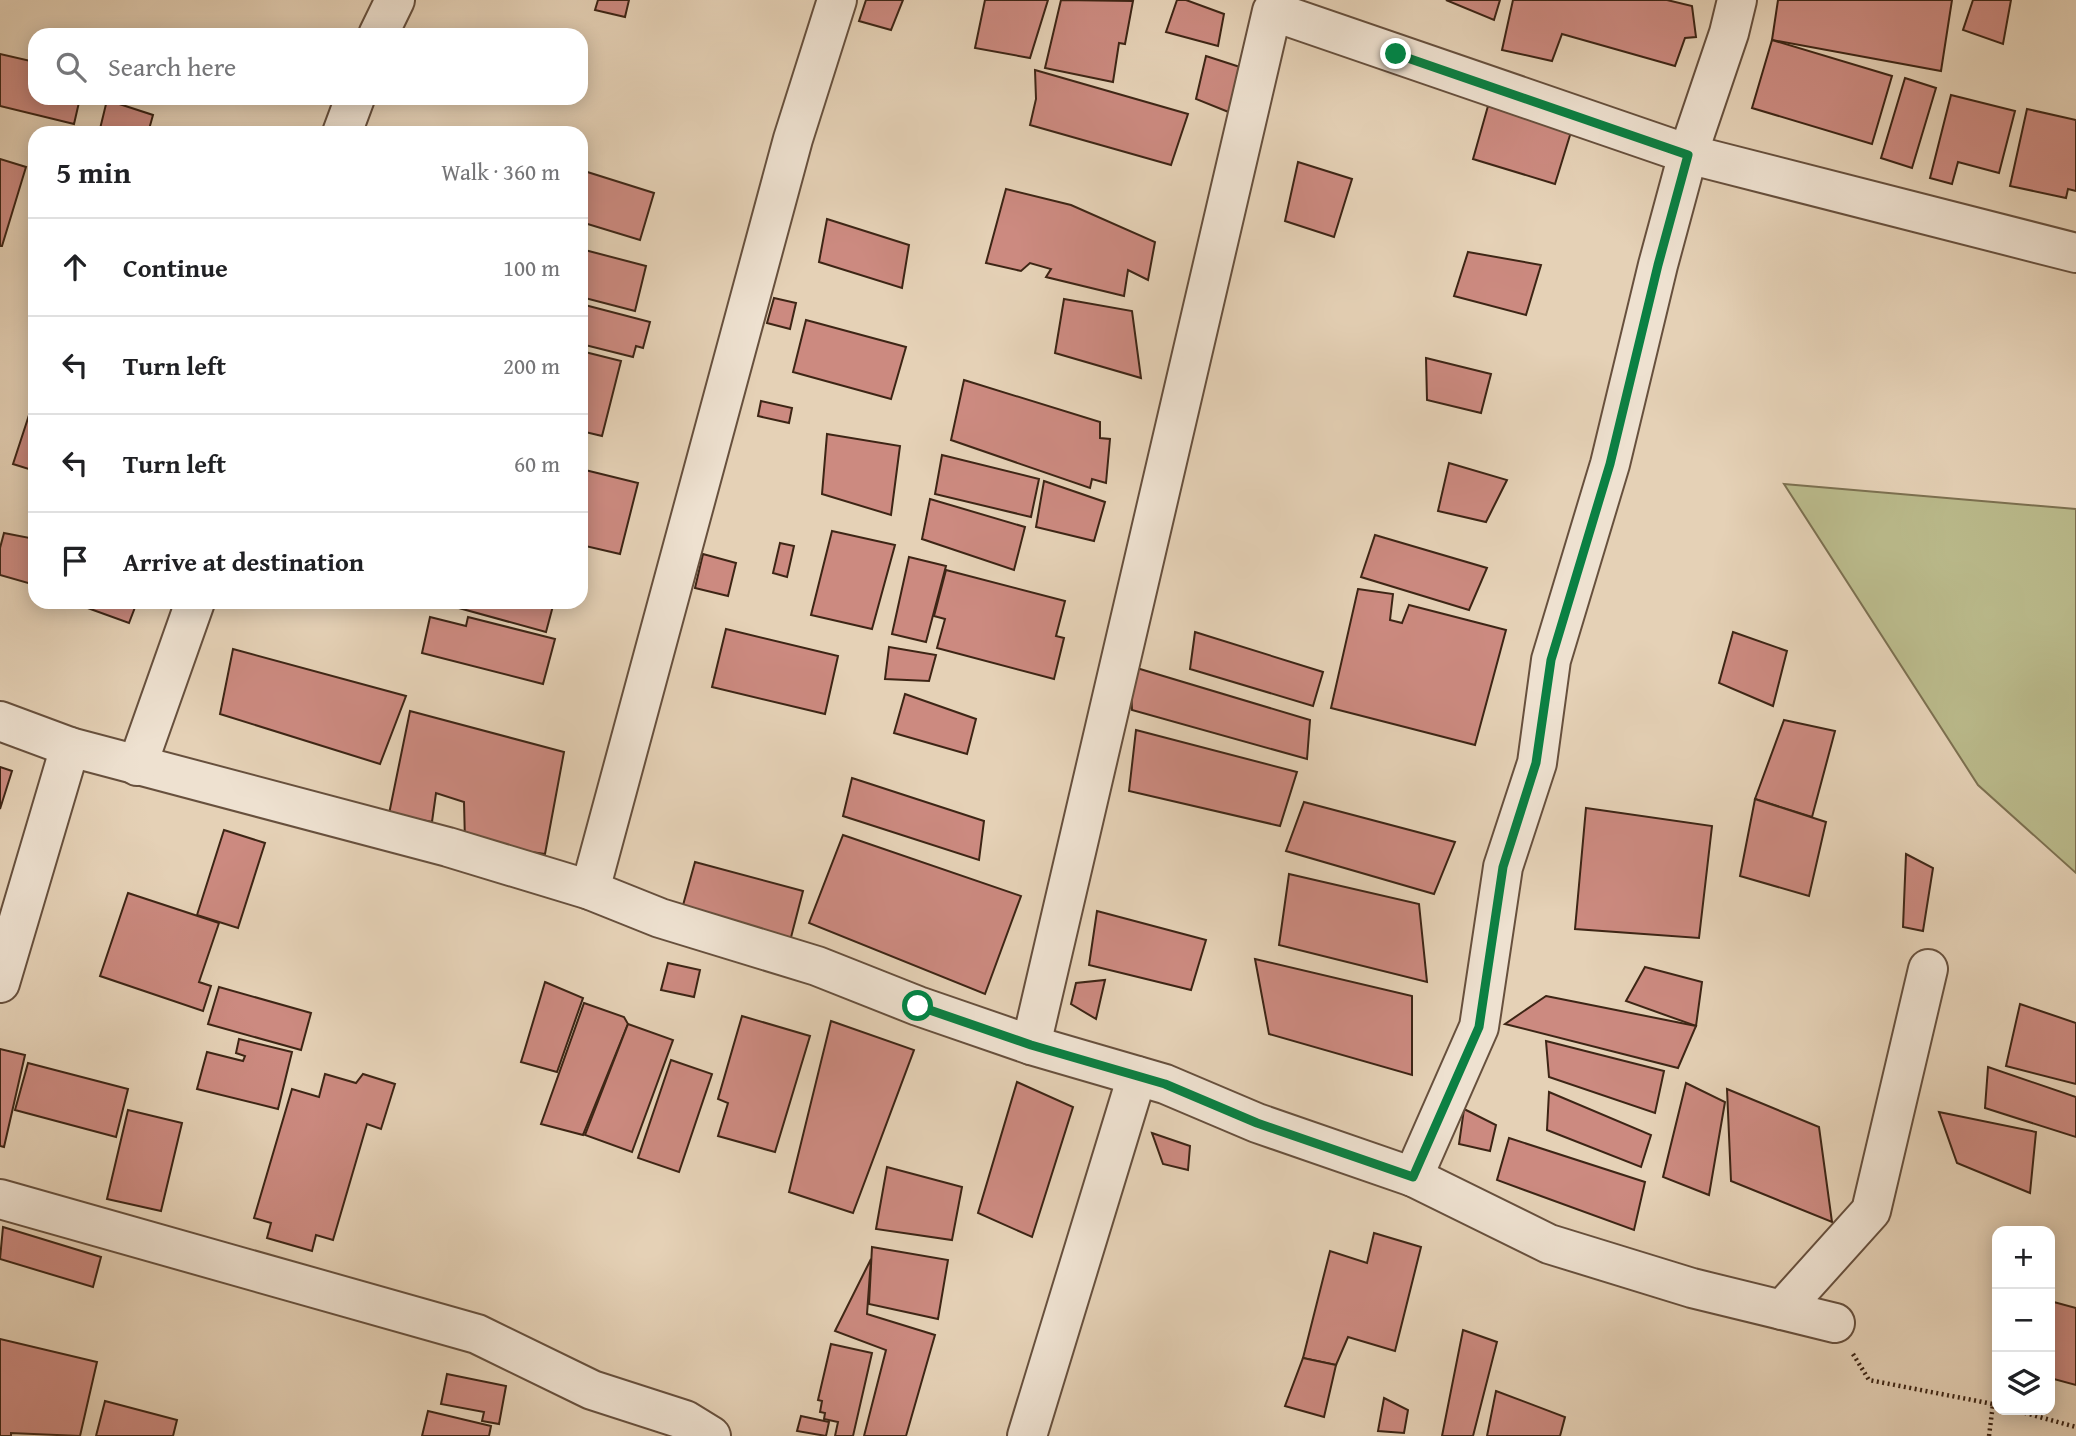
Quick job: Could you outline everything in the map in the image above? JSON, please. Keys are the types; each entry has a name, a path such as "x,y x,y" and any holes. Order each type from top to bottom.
{"street":[{"path":"381,28 395,0"},
{"path":"590,890 793,139 837,0"},
{"path":"1413,1177 1479,1027 1503,867 1536,763 1551,660 1610,464 1658,265 1688,155 1729,33 1737,0"},
{"path":"1031,1045 1263,4 1688,155 2076,253"},
{"path":"345,126 352,105"},
{"path":"137,766 193,609"},
{"path":"0,721 70,747 448,846 590,890 660,918 817,966 918,1006 1031,1045 1165,1084 1257,1123 1413,1177 1549,1244 1692,1288 1835,1323"},
{"path":"0,983 70,747"},
{"path":"1782,1310 1871,1211 1927,970"},
{"path":"1027,1436 1137,1076"},
{"path":"0,1199 477,1334 592,1390 685,1420 711,1436"}],"path":[{"path":"1835,1323 1869,1380 1992,1404"},
{"path":"1989,1436 1993,1415"},
{"path":"2032,1415 2076,1427"}],"green space":[{"path":"1784,484 2076,509 2076,873 1978,785"}],"building":[{"path":"598,0 629,0 625,17 595,10"},
{"path":"866,0 903,0 891,30 859,21"},
{"path":"985,0 1048,0 1030,58 975,48"},
{"path":"1061,0 1133,1 1125,44 1119,43 1113,82 1045,68"},
{"path":"1177,0 1186,0 1224,14 1218,46 1166,32"},
{"path":"1446,0 1500,0 1494,20"},
{"path":"1513,0 1667,0 1692,6 1696,37 1685,38 1675,66 1562,34 1552,61 1502,50"},
{"path":"1778,0 1952,0 1941,71 1772,40"},
{"path":"1973,0 2011,0 2003,44 1963,30"},
{"path":"1772,40 1892,76 1872,144 1752,108"},
{"path":"0,54 28,60 28,105 78,105 74,124 0,106"},
{"path":"1206,56 1243,68 1236,115 1196,99"},
{"path":"1035,70 1188,114 1171,165 1030,125 1036,99"},
{"path":"1905,78 1936,88 1912,168 1881,158"},
{"path":"1951,95 2015,111 1999,173 1958,162 1952,184 1930,178"},
{"path":"106,105 122,105 153,115 150,126 101,126"},
{"path":"1488,106 1571,132 1555,184 1473,159"},
{"path":"2027,109 2076,120 2076,191 2068,189 2066,198 2010,186"},
{"path":"0,159 26,167 2,246 0,246"},
{"path":"1298,162 1352,179 1334,237 1285,221"},
{"path":"588,172 654,193 640,240 588,224"},
{"path":"1006,189 1071,205 1155,242 1148,280 1128,270 1124,296 1046,277 1051,269 1030,263 1021,271 986,263"},
{"path":"827,219 909,245 902,288 819,262"},
{"path":"588,251 646,266 635,311 588,299"},
{"path":"1468,252 1541,265 1526,315 1454,296"},
{"path":"774,298 796,303 790,329 767,323"},
{"path":"1064,299 1132,311 1141,378 1055,353"},
{"path":"588,306 650,322 643,348 636,346 633,357 588,346"},
{"path":"806,320 906,347 891,399 793,372"},
{"path":"588,353 621,361 602,436 588,433"},
{"path":"1426,358 1491,374 1481,413 1427,400"},
{"path":"964,380 1100,422 1100,438 1110,439 1106,483 1092,479 1090,488 951,440"},
{"path":"761,401 792,408 789,423 758,416"},
{"path":"28,418 28,469 13,464"},
{"path":"827,434 900,446 891,515 822,494"},
{"path":"942,455 1039,479 1031,517 935,494"},
{"path":"1449,463 1507,480 1486,522 1438,511"},
{"path":"588,471 638,483 620,554 588,547"},
{"path":"1044,481 1105,502 1094,541 1036,527"},
{"path":"930,499 1025,527 1014,570 922,539"},
{"path":"832,531 895,545 872,629 811,615"},
{"path":"4,533 28,538 28,583 0,575 0,548"},
{"path":"1375,535 1487,568 1469,610 1361,577"},
{"path":"780,543 794,546 787,577 773,573"},
{"path":"703,554 736,563 728,596 695,588"},
{"path":"909,557 946,566 926,642 892,634"},
{"path":"946,570 1065,601 1056,636 1064,638 1054,679 937,648 945,619 934,616"},
{"path":"1358,589 1393,594 1390,620 1402,623 1409,605 1506,630 1475,745 1331,708"},
{"path":"90,609 134,609 129,623"},
{"path":"462,609 552,609 546,632"},
{"path":"430,617 466,626 468,617 555,639 543,684 422,653"},
{"path":"726,629 838,656 825,714 712,687"},
{"path":"1195,632 1323,672 1313,706 1190,669"},
{"path":"1733,632 1787,651 1773,706 1719,683"},
{"path":"889,647 936,655 929,681 885,679"},
{"path":"233,649 406,696 380,764 220,714"},
{"path":"1130,666 1310,720 1307,759 1132,710"},
{"path":"905,694 976,719 967,754 894,733"},
{"path":"410,711 564,752 545,854 465,842 464,802 436,793 432,822 389,814"},
{"path":"1784,720 1835,731 1812,817 1755,799"},
{"path":"1136,730 1297,772 1280,826 1129,791"},
{"path":"0,767 12,771 0,809"},
{"path":"852,778 984,821 979,860 843,816"},
{"path":"1755,799 1826,822 1809,896 1740,876"},
{"path":"1304,802 1455,842 1434,894 1286,851"},
{"path":"1586,808 1712,826 1699,938 1575,929"},
{"path":"224,830 265,843 238,928 197,915"},
{"path":"843,835 1021,896 985,994 809,923"},
{"path":"1906,854 1933,868 1923,931 1903,927"},
{"path":"695,862 803,891 789,945 680,916"},
{"path":"1289,874 1419,904 1427,982 1279,945"},
{"path":"128,893 219,923 199,982 211,986 203,1011 100,976"},
{"path":"1097,911 1206,940 1191,990 1089,965"},
{"path":"1255,959 1412,996 1412,1075 1269,1034"},
{"path":"668,963 700,970 694,997 661,990"},
{"path":"1645,967 1702,982 1696,1026 1626,1001"},
{"path":"1105,980 1096,1019 1071,1004 1076,983"},
{"path":"545,982 583,998 557,1072 521,1062"},
{"path":"219,987 311,1013 301,1050 208,1024"},
{"path":"1546,996 1696,1026 1678,1068 1505,1024"},
{"path":"584,1003 624,1017 628,1024 583,1135 541,1124"},
{"path":"2020,1004 2076,1023 2076,1084 2006,1066"},
{"path":"742,1016 810,1036 775,1152 718,1136 728,1103 718,1099"},
{"path":"831,1021 914,1050 853,1213 789,1192"},
{"path":"628,1024 673,1040 632,1152 585,1135"},
{"path":"239,1039 292,1052 278,1109 197,1089 207,1052 243,1061 245,1056 236,1053"},
{"path":"1546,1041 1664,1071 1655,1113 1549,1077"},
{"path":"0,1049 25,1055 4,1147 0,1146"},
{"path":"671,1060 712,1074 679,1172 638,1158"},
{"path":"28,1063 128,1089 116,1137 15,1110"},
{"path":"1988,1067 2076,1097 2076,1137 1985,1108"},
{"path":"325,1074 356,1083 363,1074 395,1084 381,1129 367,1124 333,1240 316,1235 312,1251 267,1238 271,1223 254,1218 292,1089 319,1097"},
{"path":"1017,1082 1073,1107 1032,1237 978,1213"},
{"path":"1686,1083 1725,1102 1709,1195 1663,1177"},
{"path":"1727,1089 1819,1127 1832,1222 1731,1181"},
{"path":"1549,1092 1651,1135 1641,1167 1547,1130"},
{"path":"1464,1109 1496,1125 1490,1151 1459,1144"},
{"path":"128,1110 182,1123 161,1211 107,1199"},
{"path":"1939,1112 2036,1132 2030,1193 1957,1163"},
{"path":"1152,1133 1190,1146 1188,1170 1163,1164"},
{"path":"1509,1138 1645,1182 1634,1230 1497,1180"},
{"path":"887,1167 962,1187 952,1240 876,1229"},
{"path":"3,1227 101,1257 93,1287 0,1259"},
{"path":"1374,1233 1421,1247 1395,1351 1348,1337 1336,1365 1303,1358 1330,1251 1367,1263"},
{"path":"872,1247 948,1260 938,1319 869,1304"},
{"path":"871,1259 867,1314 935,1335 906,1436 864,1436 886,1350 835,1331"},
{"path":"2055,1302 2076,1308 2076,1385 2055,1379"},
{"path":"1463,1330 1497,1342 1473,1436 1442,1436"},
{"path":"0,1339 97,1362 80,1436 11,1433 11,1436 0,1436"},
{"path":"831,1344 872,1353 853,1436 835,1436 838,1422 824,1419 825,1413 820,1412 822,1401 818,1400"},
{"path":"1303,1358 1336,1365 1324,1417 1285,1406"},
{"path":"447,1374 506,1386 499,1424 482,1421 484,1412 441,1404"},
{"path":"1496,1391 1565,1417 1560,1436 1487,1436"},
{"path":"1384,1398 1408,1410 1404,1433 1378,1431"},
{"path":"105,1401 177,1420 173,1436 96,1436"},
{"path":"428,1411 491,1426 489,1436 422,1436"},
{"path":"801,1416 829,1422 826,1436 797,1431"}],"route":[{"path":"918,1006 1031,1045 1165,1084 1257,1123 1413,1177 1479,1027 1495,936 1503,867 1536,763 1551,660 1610,464 1658,265 1688,155 1396,54"}]}
